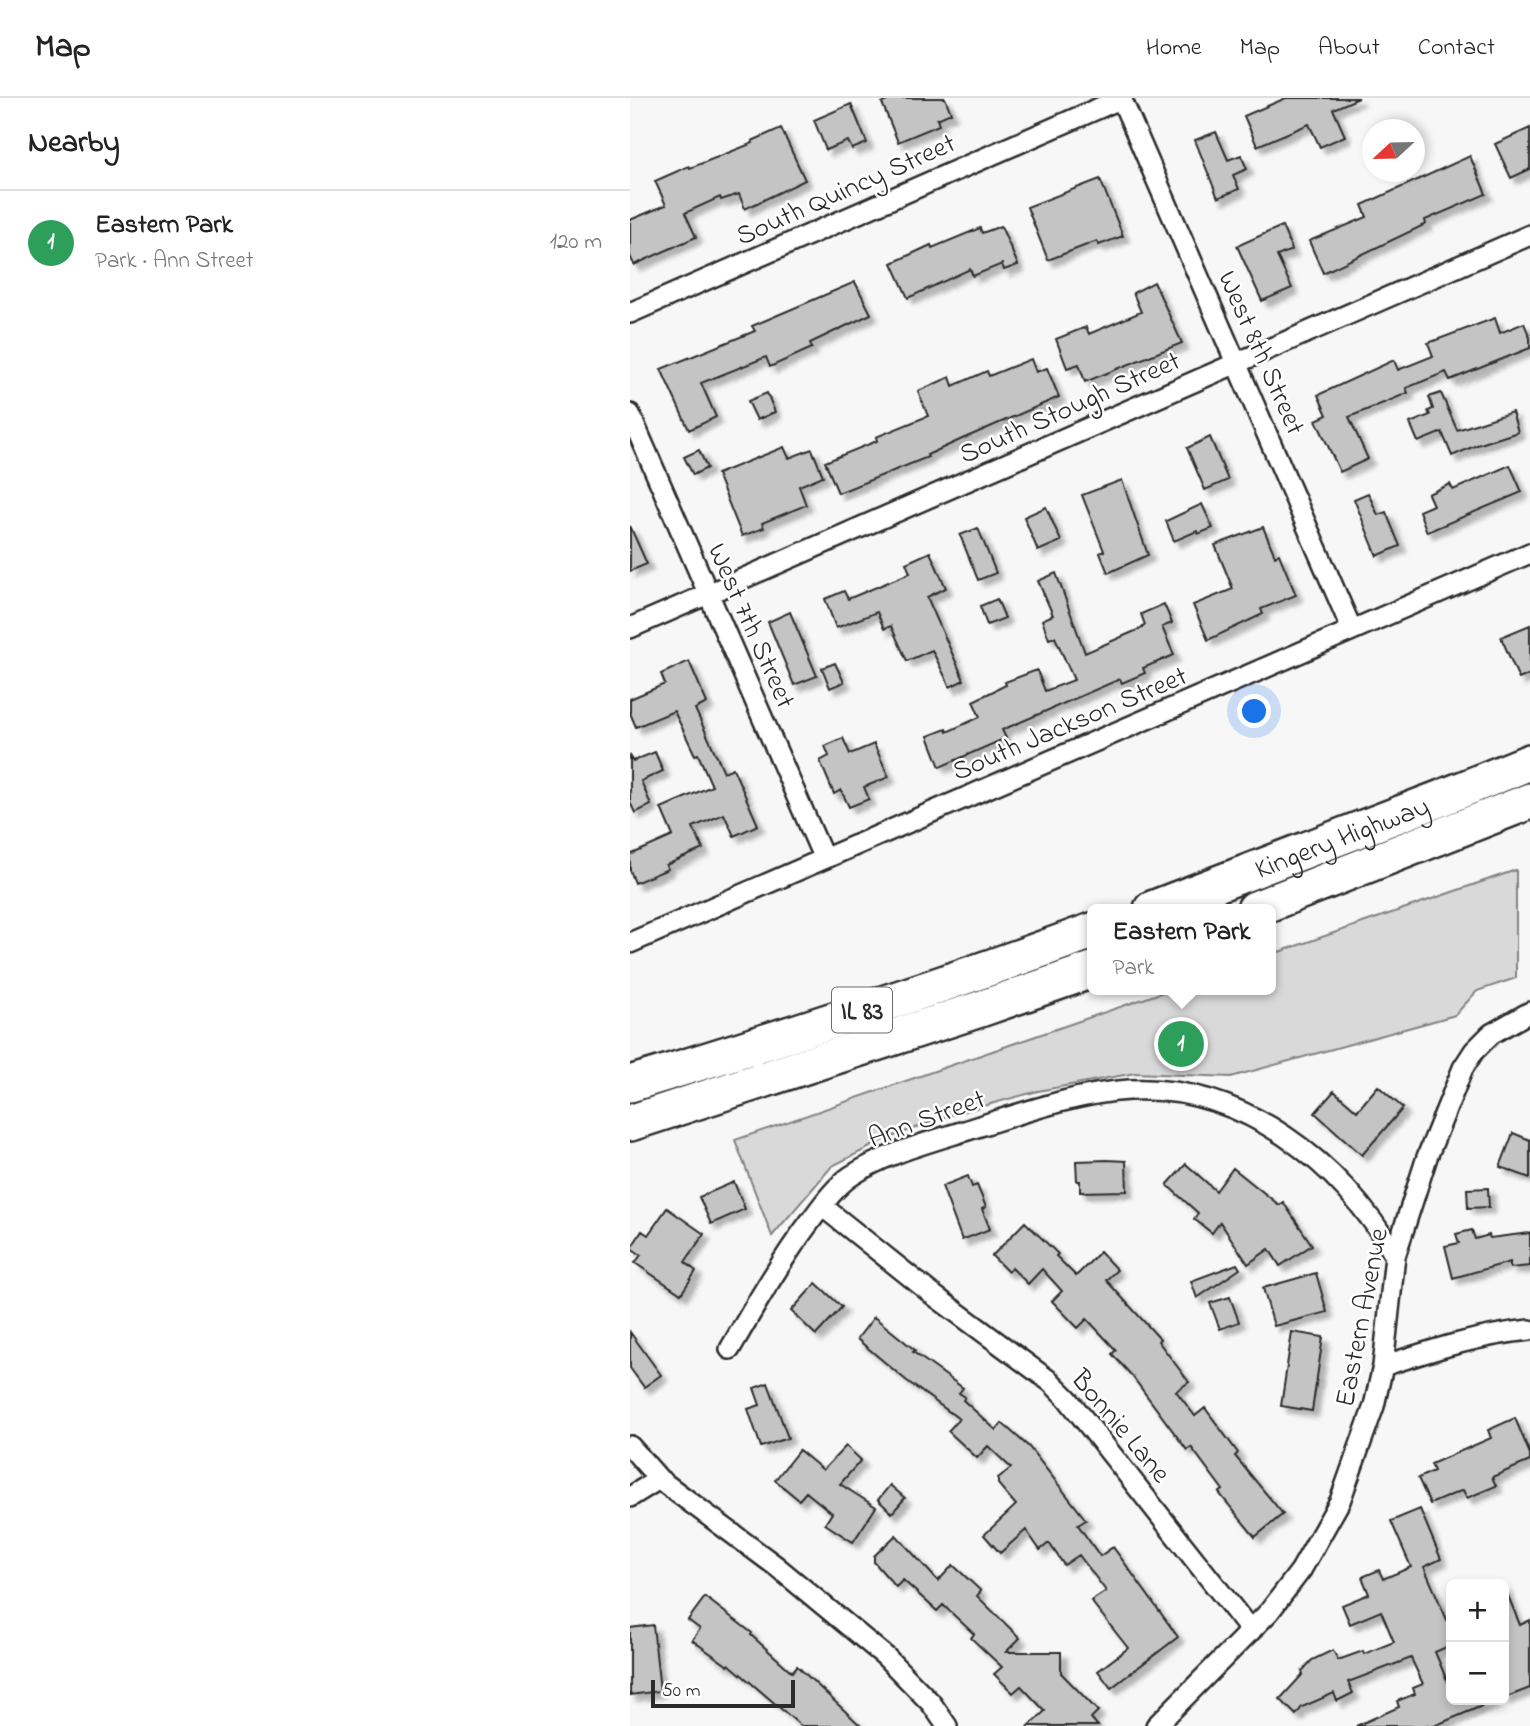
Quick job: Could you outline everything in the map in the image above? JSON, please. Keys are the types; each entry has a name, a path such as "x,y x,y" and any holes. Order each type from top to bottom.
{"highway":[{"path":"1439,799 1530,744"},
{"name":"Kingery Highway","path":"1165,904 1530,762"},
{"name":"Kingery Highway","path":"1268,904 1530,801"},
{"name":"IL 83","path":"630,1084 802,1030 1087,933"},
{"name":"IL 83","path":"630,1123 1087,972"}],"street":[{"name":"South Quincy Street","path":"630,313 1121,98"},
{"name":"West 8th Street","path":"1121,98 1352,630"},
{"name":"South Stough Street","path":"630,628 1530,235"},
{"name":"West 7th Street","path":"630,414 824,859"},
{"name":"South Jackson Street","path":"630,943 1530,552"},
{"name":"Eastern Avenue","path":"1156,1726 1189,1690 1251,1631 1301,1570 1340,1501 1364,1440 1383,1366 1395,1256 1427,1157 1464,1068 1490,1034 1530,1012"},
{"name":"Ann Street","path":"730,1349 784,1256 822,1206 850,1177 877,1162 930,1142 1092,1095 1129,1090 1176,1092 1201,1097 1228,1106 1285,1136 1314,1158 1378,1227 1395,1256"},
{"name":"Bonnie Lane","path":"822,1206 932,1294 1051,1382 1067,1398 1251,1631"},
{"path":"1383,1366 1454,1343 1530,1330"},
{"path":"630,1446 659,1479 776,1566 886,1657 931,1703 947,1726"},
{"path":"630,1497 659,1479"}],"shaded area":[{"path":"1516,870 1516,978 1477,991 1455,1015 1231,1077 1135,1073 1038,1091 947,1116 884,1140 832,1166 772,1236 735,1140 1155,995 1276,995 1276,953"}],"building":[{"path":"894,98 945,98 951,113 937,119 939,125 898,142 882,103"},
{"path":"1286,98 1359,98 1333,109 1345,136 1320,147 1309,124 1257,146 1244,116"},
{"path":"851,104 867,143 852,149 848,141 826,150 814,120"},
{"path":"781,128 805,180 745,209 739,194 721,200 720,197 685,213 696,237 634,265 630,256 630,220 666,205 655,181 753,143 752,141"},
{"path":"1530,128 1530,169 1511,178 1495,144"},
{"path":"1216,132 1228,160 1241,155 1247,169 1233,175 1239,189 1218,198 1195,140"},
{"path":"1470,156 1486,194 1425,220 1426,224 1323,273 1309,241 1367,217 1362,205 1413,182 1425,182 1425,176"},
{"path":"1100,179 1123,236 1099,245 1097,241 1048,260 1027,207"},
{"path":"1001,226 1018,265 1004,270 1002,264 973,276 970,269 908,298 892,263 931,245 932,248 980,228 982,233"},
{"path":"1282,226 1292,250 1277,256 1292,288 1262,301 1237,246"},
{"path":"855,282 871,314 810,343 812,348 770,367 766,357 701,383 716,417 689,430 661,369 755,331 752,326"},
{"path":"1154,282 1182,343 1085,382 1079,364 1067,368 1056,339 1086,327 1089,334 1141,312 1133,293"},
{"path":"1495,318 1500,333 1524,323 1530,338 1530,348 1450,380 1446,372 1406,388 1408,393 1349,417 1368,459 1340,472 1316,420 1327,415 1318,395 1394,360 1398,370 1433,356 1428,343"},
{"path":"1031,359 1036,372 1047,368 1059,397 927,455 928,457 838,493 825,462 928,416 918,391 950,377 953,386 987,371 989,376"},
{"path":"767,393 775,412 757,420 748,401"},
{"path":"1441,393 1457,430 1512,412 1518,432 1452,456 1442,432 1418,442 1410,423 1430,415 1428,411 1433,409 1429,397"},
{"path":"1210,437 1228,480 1205,490 1187,448"},
{"path":"784,447 789,458 812,449 823,476 799,486 806,505 762,523 764,528 742,536 717,474"},
{"path":"699,450 707,468 693,475 684,457"},
{"path":"1510,465 1522,492 1427,532 1419,511 1433,505 1428,494 1450,484 1453,490"},
{"path":"1122,480 1148,555 1108,573 1100,553 1104,551 1082,495"},
{"path":"1368,493 1378,515 1386,512 1400,546 1377,556 1354,499"},
{"path":"1202,504 1213,528 1198,534 1197,531 1174,541 1166,521"},
{"path":"1046,507 1061,541 1038,551 1024,517"},
{"path":"630,526 647,564 630,571"},
{"path":"1263,527 1275,556 1279,554 1296,595 1261,609 1263,614 1208,640 1193,605 1233,589 1215,545"},
{"path":"978,528 996,573 978,580 960,535"},
{"path":"930,552 946,588 927,597 964,680 950,687 932,650 907,661 891,626 884,629 877,612 836,628 825,599 844,591 848,599 910,573 906,563"},
{"path":"1056,573 1085,653 1142,628 1145,625 1141,614 1164,604 1172,623 1162,627 1174,655 1143,668 1145,673 1122,683 1120,679 1002,730 1006,738 940,767 928,736 946,729 947,732 980,717 973,701 1006,685 1005,682 1037,670 1045,691 1074,680 1055,637 1049,639 1042,620 1053,615 1038,581"},
{"path":"997,599 1005,618 987,625 980,606"},
{"path":"790,612 817,676 794,685 768,622"},
{"path":"1530,625 1530,674 1519,679 1501,637"},
{"path":"689,661 707,703 695,709 724,772 733,768 758,825 734,836 724,814 693,827 703,849 666,865 668,869 635,883 630,870 630,855 673,836 661,808 712,786 674,711 636,727 630,713 630,699 665,684 661,674"},
{"path":"835,663 844,682 830,688 822,668"},
{"path":"843,738 850,754 874,744 889,777 864,787 869,799 849,807 841,790 834,794 820,761 829,756 825,746"},
{"path":"655,752 663,771 641,781 651,805 635,813 630,802 630,755 633,761"},
{"path":"1378,1086 1403,1108 1362,1155 1315,1113 1334,1091 1357,1111"},
{"path":"1513,1133 1530,1140 1530,1178 1500,1167"},
{"path":"1076,1161 1126,1161 1127,1191 1080,1192"},
{"path":"1186,1164 1216,1191 1233,1168 1279,1205 1283,1202 1312,1245 1280,1266 1269,1249 1248,1264 1220,1222 1212,1233 1194,1219 1198,1213 1167,1185"},
{"path":"968,1176 972,1187 977,1185 986,1207 982,1209 990,1229 962,1240 942,1186"},
{"path":"734,1182 745,1209 711,1224 699,1197"},
{"path":"1488,1188 1489,1207 1468,1208 1467,1189"},
{"path":"667,1208 704,1234 685,1262 696,1271 681,1294 635,1263 641,1255 631,1248 642,1231 648,1235"},
{"path":"1025,1222 1076,1276 1100,1252 1117,1270 1106,1280 1160,1339 1158,1341 1189,1382 1176,1391 1195,1416 1205,1408 1238,1453 1235,1456 1283,1514 1255,1537 1219,1493 1223,1490 1191,1447 1187,1450 1132,1376 1112,1354 1116,1350 1087,1319 1078,1328 1052,1301 1062,1291 1042,1269 1028,1284 1012,1268 1008,1272 992,1256"},
{"path":"1472,1230 1475,1239 1489,1235 1490,1238 1530,1233 1530,1266 1510,1268 1510,1262 1453,1278 1445,1246 1459,1243 1456,1234"},
{"path":"1237,1264 1240,1269 1197,1298 1191,1281"},
{"path":"1316,1273 1327,1312 1274,1326 1263,1288"},
{"path":"816,1283 842,1307 816,1335 791,1311"},
{"path":"1230,1297 1239,1322 1220,1329 1210,1303"},
{"path":"874,1317 915,1350 913,1352 963,1388 959,1393 965,1397 963,1400 996,1430 1002,1423 1029,1447 1086,1520 1078,1525 1100,1556 1113,1547 1178,1637 1111,1688 1098,1671 1128,1648 1091,1601 1106,1591 1079,1555 1064,1565 1049,1543 1040,1550 1026,1530 1000,1553 984,1535 1016,1505 998,1484 998,1478 1011,1468 988,1446 977,1458 948,1431 959,1419 907,1381 857,1339"},
{"path":"630,1332 661,1375 644,1387 630,1368"},
{"path":"1292,1332 1323,1337 1312,1411 1281,1406"},
{"path":"768,1383 788,1438 761,1447 748,1409 760,1405 754,1388"},
{"path":"1515,1418 1530,1454 1530,1461 1492,1477 1496,1486 1467,1498 1463,1490 1430,1504 1418,1478 1434,1471 1431,1464 1491,1438 1488,1430"},
{"path":"846,1446 861,1460 840,1484 876,1507 853,1542 825,1524 832,1513 806,1492 799,1500 775,1480 799,1450 823,1470"},
{"path":"890,1485 905,1498 892,1513 878,1500"},
{"path":"1420,1509 1441,1559 1424,1567 1446,1618 1446,1647 1435,1652 1446,1678 1446,1705 1484,1705 1434,1726 1356,1726 1399,1707 1397,1701 1415,1694 1413,1688 1423,1684 1411,1658 1348,1682 1353,1693 1337,1701 1334,1693 1302,1707 1296,1715 1280,1699 1312,1660 1333,1650 1338,1660 1363,1651 1364,1654 1394,1642 1381,1611 1350,1624 1342,1605 1369,1594 1362,1577 1379,1570 1383,1579 1411,1567 1391,1521"},
{"path":"896,1535 938,1581 953,1565 981,1591 977,1596 1020,1638 1006,1652 1061,1652 1061,1673 1098,1711 1091,1718 1098,1726 1029,1726 1045,1711 1021,1686 1013,1693 994,1674 1002,1667 971,1638 974,1634 943,1605 937,1611 903,1580 896,1587 874,1562 874,1556"},
{"path":"705,1597 752,1633 751,1635 792,1672 797,1666 861,1726 801,1726 729,1664 728,1666 692,1640 700,1629 688,1620"},
{"path":"1509,1598 1520,1625 1530,1620 1530,1688 1509,1696"},
{"path":"653,1625 660,1691 630,1695 630,1628"}],"place":[{"name":"Eastern Park","path":"1181,1044"}]}
